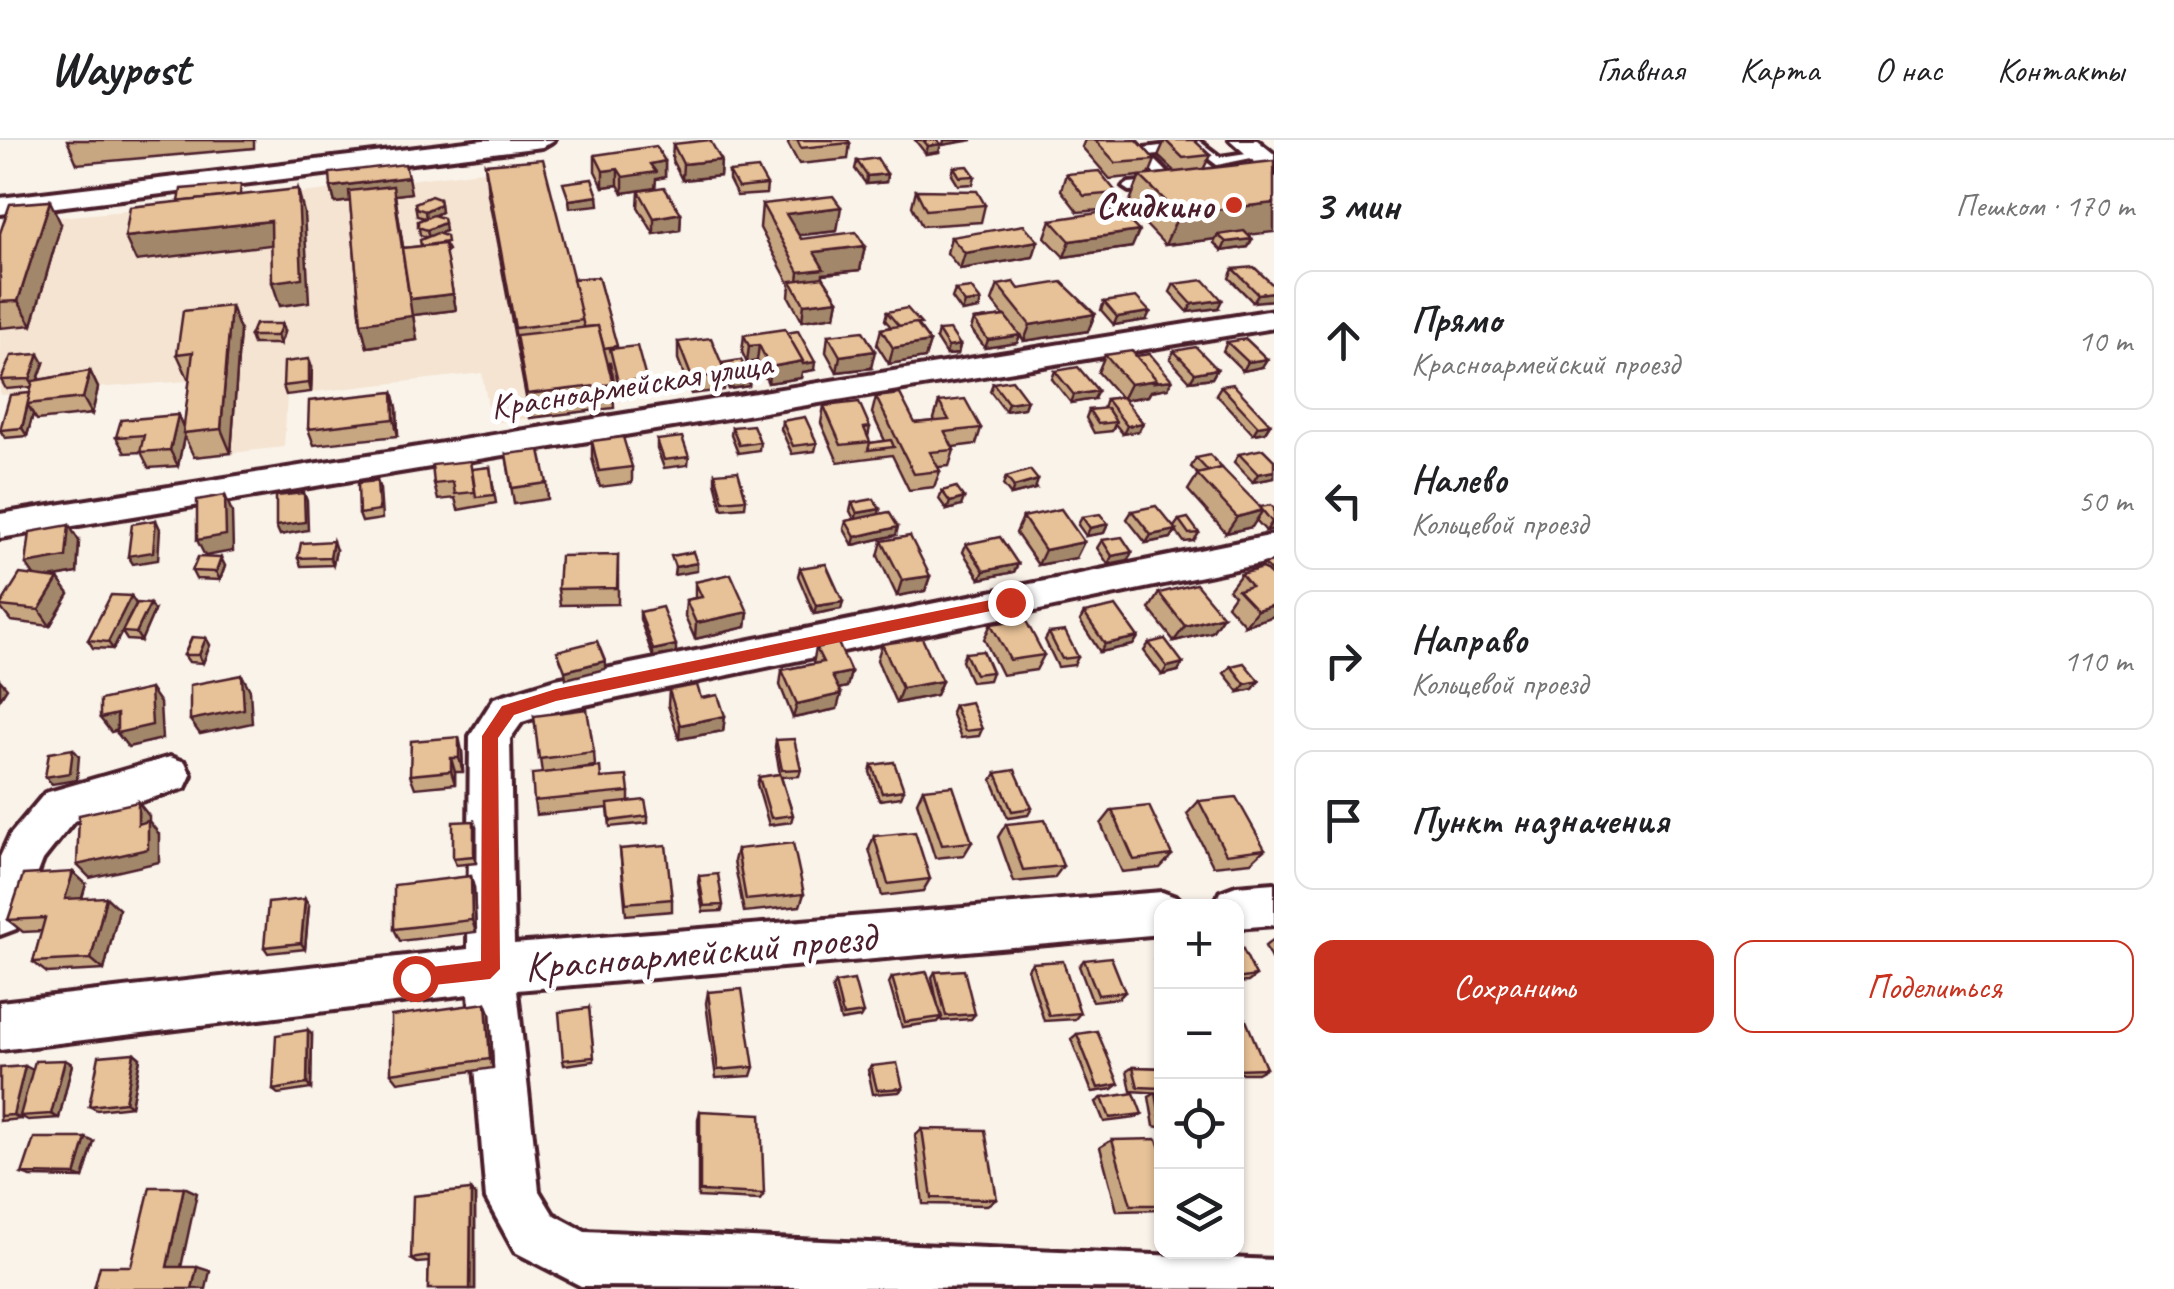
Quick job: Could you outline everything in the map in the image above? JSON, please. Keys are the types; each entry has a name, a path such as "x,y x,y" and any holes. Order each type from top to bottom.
{"street":[{"path":"303,169 306,140"},
{"path":"0,206 542,140"},
{"name":"Красноармейская улица","path":"0,526 1274,318"},
{"path":"1274,548 556,695 508,710 490,736 490,969 513,1199 534,1233 581,1258 1274,1288"},
{"path":"0,914 25,849 60,806 170,775"},
{"path":"1244,906 1274,904"},
{"name":"Красноармейский проезд","path":"0,1026 490,969 1154,914"}],"lane":[{"path":"1129,187 1170,182 1140,152 1199,144 1217,161 1259,154"}],"shaded area":[{"path":"539,164 571,296 603,364 614,408 491,423 482,373 287,395 284,447 194,457 202,380 0,395 0,288 48,218 246,200"}],"building":[{"path":"710,140 721,160 683,164 673,144"},
{"path":"797,140 848,140 850,143 801,148"},
{"path":"923,140 937,140 941,144 928,146"},
{"path":"1095,140 1137,140 1155,160 1116,163"},
{"path":"1165,140 1194,140 1210,155 1183,158"},
{"path":"656,146 665,161 650,164 656,172 623,177 618,169 603,171 595,155"},
{"path":"877,158 887,174 867,176 857,161"},
{"path":"543,159 584,320 515,328 485,164"},
{"path":"1274,161 1274,203 1179,214 1140,176"},
{"path":"405,164 408,177 331,187 330,173"},
{"path":"968,166 975,176 960,177 954,167"},
{"path":"758,169 767,185 738,188 729,172"},
{"path":"1099,171 1117,193 1084,196 1066,174"},
{"path":"592,179 598,196 569,200 563,183"},
{"path":"241,184 240,195 179,202 181,189"},
{"path":"393,186 412,316 361,323 349,191"},
{"path":"664,187 681,213 654,218 639,191"},
{"path":"298,189 302,278 272,282 271,221 125,237 130,207"},
{"path":"916,190 977,191 985,205 926,210"},
{"path":"431,196 439,199 440,204 425,211 416,208 415,203"},
{"path":"833,196 841,207 786,214 801,239 856,232 865,246 814,252 824,269 799,272 762,204"},
{"path":"50,201 18,301 0,302 0,233 10,204"},
{"path":"1118,210 1139,231 1070,241 1051,220"},
{"path":"433,215 443,218 444,223 427,230 418,227 418,221"},
{"path":"1024,225 1038,241 965,253 951,237"},
{"path":"1244,231 1252,239 1226,242 1218,235"},
{"path":"437,233 446,236 447,242 421,246 420,240"},
{"path":"444,244 453,294 410,299 402,248"},
{"path":"1254,267 1274,286 1274,292 1258,294 1233,269"},
{"path":"598,277 617,346 604,348 598,326 584,327 573,279"},
{"path":"823,277 838,300 804,304 791,281"},
{"path":"1204,280 1222,300 1192,304 1174,284"},
{"path":"1014,282 1019,289 1062,282 1095,314 1030,325 998,285"},
{"path":"971,288 981,301 965,303 955,290"},
{"path":"1136,297 1150,312 1117,317 1104,302"},
{"path":"231,306 221,429 183,433 193,352 177,354 183,311"},
{"path":"907,308 921,324 899,326 887,312"},
{"path":"1005,316 1020,335 988,340 974,320"},
{"path":"916,323 930,342 893,348 881,329"},
{"path":"255,324 282,324 277,336 250,336"},
{"path":"598,326 613,384 527,394 516,335"},
{"path":"785,329 803,361 770,367 759,345 749,346 744,335"},
{"path":"950,330 960,345 948,347 938,331"},
{"path":"798,331 815,362 803,364 787,333"},
{"path":"863,331 875,351 840,356 828,335"},
{"path":"711,338 726,374 692,378 678,342"},
{"path":"1246,339 1267,359 1248,362 1227,342"},
{"path":"637,346 646,379 618,382 610,349"},
{"path":"1196,347 1217,369 1195,373 1174,351"},
{"path":"1132,351 1157,380 1130,384 1105,355"},
{"path":"39,354 30,379 1,380 11,356"},
{"path":"1150,354 1172,380 1155,382 1136,356"},
{"path":"309,359 309,383 283,386 284,362"},
{"path":"741,360 750,378 730,381 722,363"},
{"path":"1078,367 1098,391 1074,395 1055,371"},
{"path":"90,371 83,398 27,404 33,381"},
{"path":"1012,380 1027,400 1008,403 993,383"},
{"path":"1233,384 1270,424 1258,426 1221,386"},
{"path":"393,392 394,419 308,429 309,401"},
{"path":"30,393 22,428 0,430 10,395"},
{"path":"900,394 915,423 949,420 939,402 965,399 981,428 945,432 954,450 930,452 940,471 914,474 876,397"},
{"path":"1122,397 1143,423 1127,426 1106,399"},
{"path":"859,402 870,427 864,428 870,442 841,445 824,406"},
{"path":"1107,408 1116,422 1098,424 1089,410"},
{"path":"178,415 170,450 140,452 144,435 116,437 121,420"},
{"path":"805,417 817,443 793,446 782,421"},
{"path":"753,425 760,442 739,445 732,427"},
{"path":"623,437 632,467 599,471 592,441"},
{"path":"682,437 689,457 664,460 657,440"},
{"path":"891,440 894,447 868,450 870,443"},
{"path":"1263,449 1274,460 1274,471 1258,474 1239,454"},
{"path":"540,450 547,483 512,488 506,454"},
{"path":"1210,455 1222,468 1208,471 1196,458"},
{"path":"470,461 475,492 455,494 453,482 434,484 432,465"},
{"path":"490,467 494,495 476,497 472,469"},
{"path":"1222,468 1263,510 1237,517 1197,474"},
{"path":"1030,470 1038,480 1014,487 1006,477"},
{"path":"738,471 746,499 723,501 715,473"},
{"path":"377,481 379,511 359,514 358,483"},
{"path":"956,487 964,498 950,502 942,491"},
{"path":"304,493 305,522 276,526 276,496"},
{"path":"225,495 226,535 197,540 197,500"},
{"path":"874,499 880,509 857,513 852,503"},
{"path":"1156,506 1176,530 1151,535 1132,511"},
{"path":"1260,507 1274,508 1274,522"},
{"path":"1061,509 1084,542 1045,550 1023,517"},
{"path":"889,512 898,527 855,537 846,521"},
{"path":"1100,514 1108,524 1090,528 1082,517"},
{"path":"1188,518 1199,533 1189,534 1179,520"},
{"path":"156,520 153,552 128,556 132,524"},
{"path":"69,525 66,557 26,564 30,532"},
{"path":"910,536 930,576 902,580 882,541"},
{"path":"1000,537 1018,564 984,571 966,544"},
{"path":"1122,537 1132,552 1112,556 1102,540"},
{"path":"333,541 330,557 298,558 301,543"},
{"path":"693,552 697,563 675,567 671,556"},
{"path":"618,555 617,588 558,589 560,556"},
{"path":"198,557 221,558 216,572 192,571"},
{"path":"1274,562 1274,575 1264,564"},
{"path":"826,564 843,602 816,606 800,568"},
{"path":"1263,568 1274,578 1274,605 1257,610 1238,590 1251,586 1241,574"},
{"path":"20,574 58,579 39,610 0,606"},
{"path":"731,574 748,612 696,623 686,600 702,597 695,582"},
{"path":"1196,584 1223,616 1185,626 1159,593"},
{"path":"111,595 131,596 108,642 88,640"},
{"path":"137,603 150,604 136,633 122,632"},
{"path":"1116,606 1138,637 1105,644 1084,613"},
{"path":"662,607 676,645 653,650 640,612"},
{"path":"1025,619 1044,655 1010,660 991,624"},
{"path":"1065,631 1078,657 1062,659 1049,633"},
{"path":"192,637 206,638 199,655 184,655"},
{"path":"922,638 942,681 902,688 882,644"},
{"path":"1165,639 1183,663 1167,667 1149,643"},
{"path":"597,641 605,661 565,671 557,651"},
{"path":"838,643 851,672 832,676 841,694 797,704 782,670 823,662 816,648"},
{"path":"983,651 992,672 975,674 965,653"},
{"path":"1244,663 1259,681 1245,684 1231,666"},
{"path":"242,675 244,709 190,720 190,685"},
{"path":"697,685 701,698 718,695 725,716 680,725 669,690"},
{"path":"150,689 152,725 117,733 117,714 100,718 100,700"},
{"path":"971,702 982,729 965,731 954,705"},
{"path":"587,709 594,752 539,759 534,716"},
{"path":"459,737 459,758 451,758 451,771 410,775 411,741"},
{"path":"794,739 801,769 782,770 776,740"},
{"path":"73,749 70,773 45,777 49,753"},
{"path":"894,762 904,790 882,793 872,765"},
{"path":"600,767 601,778 627,776 629,792 534,801 532,774"},
{"path":"1015,770 1032,808 1012,811 996,773"},
{"path":"780,774 793,815 771,818 759,777"},
{"path":"953,786 972,842 942,845 923,789"},
{"path":"1236,797 1265,849 1226,854 1199,801"},
{"path":"645,800 648,816 610,821 608,804"},
{"path":"138,802 138,824 148,821 148,849 77,865 79,815"},
{"path":"1149,806 1172,855 1134,860 1112,810"},
{"path":"1045,820 1063,866 1023,870 1006,824"},
{"path":"474,821 474,856 453,858 453,822"},
{"path":"915,832 930,879 888,884 874,836"},
{"path":"793,843 804,894 746,900 737,849"},
{"path":"666,845 672,899 626,903 620,849"},
{"path":"73,872 65,899 106,897 91,959 33,962 45,918 8,920 23,875"},
{"path":"718,874 723,905 704,906 699,876"},
{"path":"471,876 472,920 394,929 394,885"},
{"path":"305,899 301,943 264,947 268,903"},
{"path":"1244,951 1256,976 1244,978"},
{"path":"1111,957 1125,992 1098,995 1084,960"},
{"path":"1063,961 1080,1013 1049,1016 1032,963"},
{"path":"964,970 975,1014 946,1016 935,972"},
{"path":"927,972 942,1017 905,1022 892,977"},
{"path":"854,980 863,1013 843,1016 835,983"},
{"path":"742,989 754,1067 718,1070 708,992"},
{"path":"486,1003 490,1059 391,1073 391,1016"},
{"path":"589,1008 594,1057 563,1060 559,1012"},
{"path":"1244,1015 1266,1068 1244,1069"},
{"path":"308,1030 307,1084 273,1090 276,1035"},
{"path":"1097,1031 1119,1084 1098,1088 1077,1034"},
{"path":"134,1053 125,1102 89,1106 99,1056"},
{"path":"65,1060 51,1114 20,1116 35,1061"},
{"path":"897,1063 903,1088 877,1090 871,1066"},
{"path":"25,1066 13,1115 0,1116 0,1068"},
{"path":"1133,1067 1154,1068 1154,1088 1138,1087"},
{"path":"1134,1093 1142,1114 1110,1118 1102,1098"},
{"path":"700,1111 761,1114 764,1194 700,1191"},
{"path":"922,1129 985,1130 997,1199 932,1198"},
{"path":"34,1138 86,1138 75,1175 22,1174"},
{"path":"1154,1139 1154,1205 1131,1205 1112,1140"},
{"path":"150,1187 184,1187 167,1267 197,1267 192,1289 94,1289 100,1266 131,1266"},
{"path":"471,1190 470,1289 428,1289 429,1256 411,1259 413,1196"}],"place":[{"name":"Скидкино","path":"1234,205"}],"route":[{"path":"415,978 490,969 490,736 508,710 556,695 1010,602"}]}
